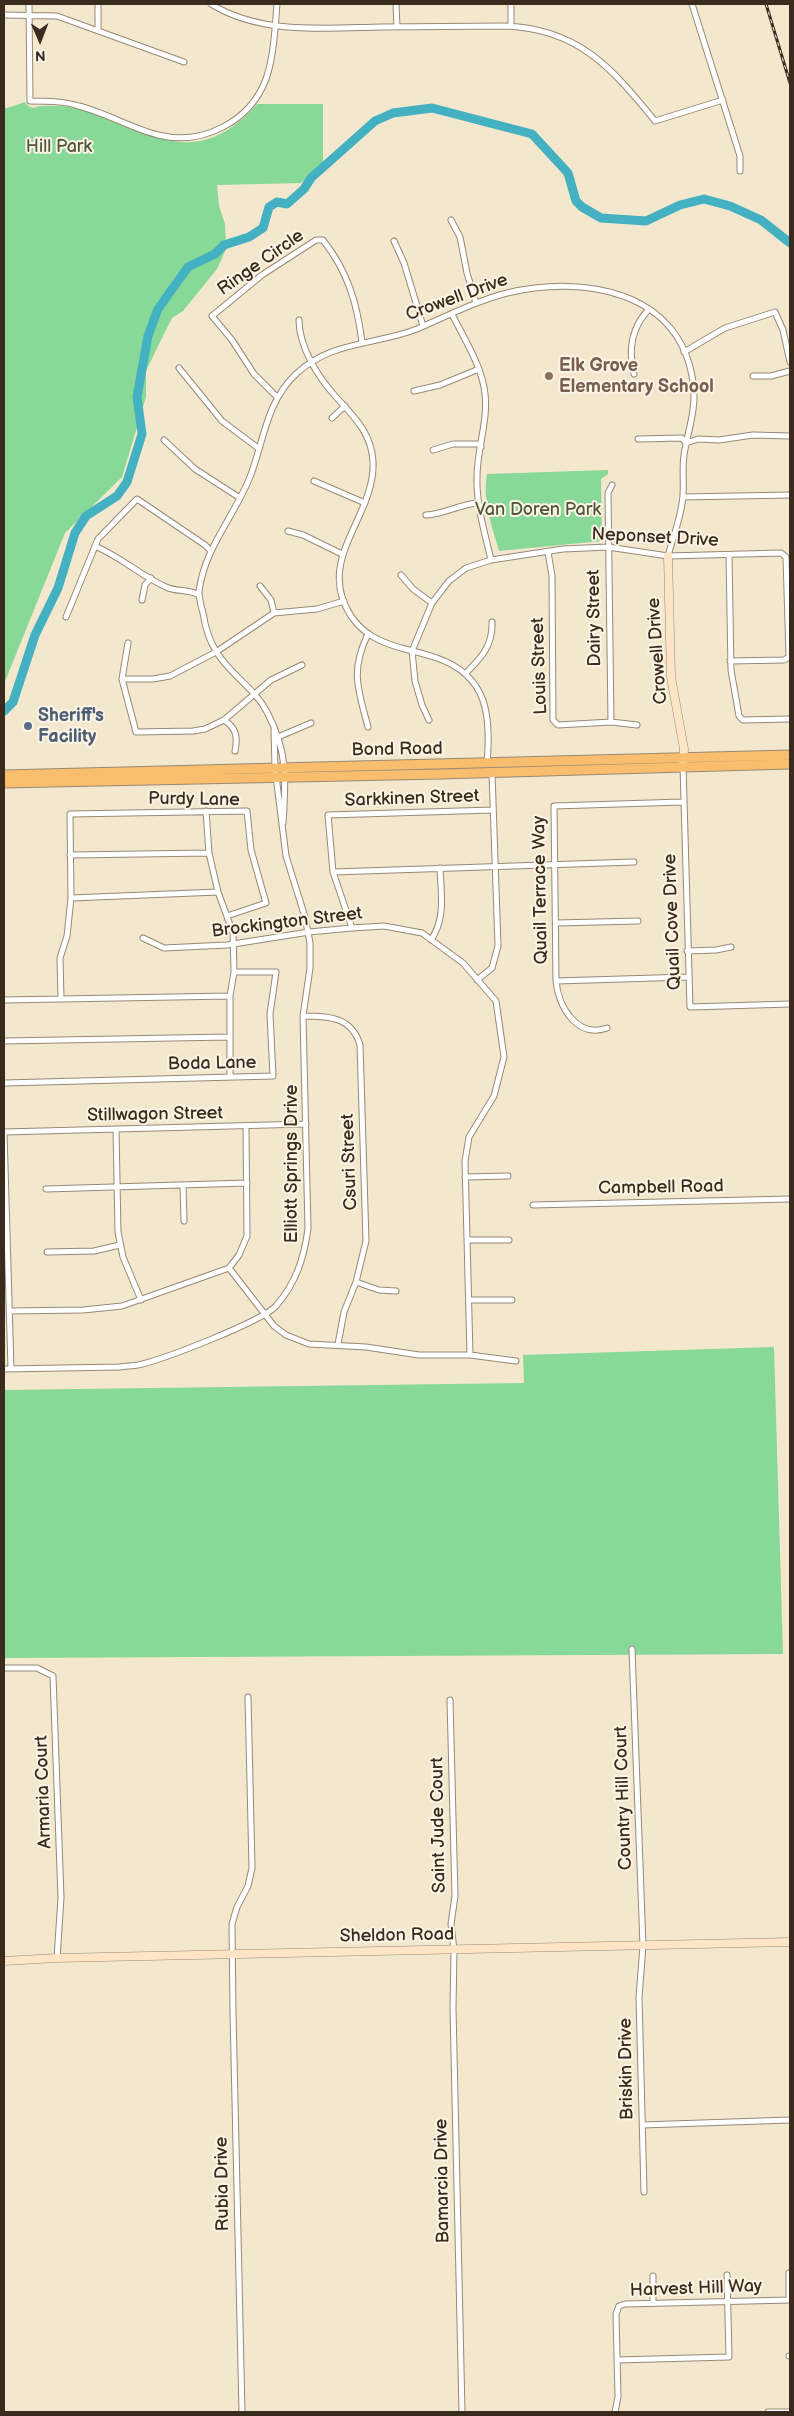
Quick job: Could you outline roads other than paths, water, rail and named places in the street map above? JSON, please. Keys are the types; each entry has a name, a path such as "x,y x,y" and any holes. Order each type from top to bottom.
{"main road":[{"name":"Crowell Drive","path":"668,556 671,677 684,749 683,762"},
{"name":"Bond Road","path":"4,775 492,773 790,756"},
{"name":"Bond Road","path":"286,773 487,764 683,762 770,764 790,762"},
{"path":"440,774 448,769 482,768 487,764"},
{"name":"Bond Road","path":"4,783 276,773"},
{"name":"Sheldon Road","path":"4,1961 57,1958 790,1942"}],"street":[{"path":"28,4 30,101 59,102 80,106 167,136 186,138 210,133 238,118 258,94 270,64 277,4"},
{"path":"98,4 98,30"},
{"path":"211,4 238,17 274,25 325,28 511,26 552,34 591,53 612,70 655,121 723,100"},
{"path":"396,4 397,27"},
{"path":"511,4 511,26"},
{"path":"692,4 740,156 740,171"},
{"path":"4,15 57,16 184,62"},
{"path":"451,220 460,237 467,273 476,303"},
{"name":"Ringe Circle","path":"277,397 254,374 232,340 212,316 262,275 316,240 323,240 336,256 349,283 358,310 362,342"},
{"path":"394,241 404,263 423,326"},
{"name":"Crowell Drive","path":"283,823 286,773 278,736 267,711 216,652 207,630 199,595 210,550 240,498 253,469 258,448 277,397 291,379 311,361 335,350 393,336 423,326 476,303 505,294 531,289 589,288 617,293 649,309 673,332 684,352 691,370 694,392 693,416 682,470 683,497 668,556"},
{"path":"634,374 633,334 640,318 649,309"},
{"path":"684,352 725,328 775,312 782,330 790,362"},
{"path":"452,314 479,369 484,385 486,408 477,477 478,503 491,560"},
{"path":"299,320 301,337 311,361 332,393 363,427 371,448 372,476 365,503 342,554 339,575 344,601 352,617 368,634 388,644 447,662 465,674 480,694 488,715 490,731 487,764"},
{"path":"179,368 222,421 258,448"},
{"path":"414,391 440,385 479,369"},
{"path":"753,376 771,376 790,371"},
{"path":"332,418 345,406"},
{"path":"638,439 682,438 686,443 698,439 719,440 753,435 790,436"},
{"path":"164,440 195,469 240,498"},
{"path":"433,450 463,443 479,444 481,447"},
{"path":"314,481 365,503"},
{"name":"Dairy Street","path":"611,722 608,493 612,485"},
{"path":"683,497 790,495"},
{"path":"66,617 104,530 137,499 206,544 210,550"},
{"path":"426,514 442,513 463,505 478,503"},
{"path":"288,531 303,534 342,554"},
{"path":"96,546 118,556 170,589 194,592 199,595"},
{"name":"Neponset Drive","path":"412,651 432,603 449,581 466,568 491,560 563,549 608,547 668,556 781,553 786,556 789,656 784,660 730,661"},
{"name":"Louis Street","path":"548,552 552,576 553,720 558,724 611,722 637,725"},
{"path":"729,555 730,661 739,716 742,720 790,719"},
{"path":"400,575 413,589 432,603"},
{"path":"142,600 145,585 151,578"},
{"path":"260,586 271,600 274,613"},
{"path":"122,679 153,679 170,676 216,652 274,613 317,609 344,601"},
{"path":"465,674 487,650 492,635 492,622"},
{"path":"368,634 358,657 356,673 368,727"},
{"path":"128,644 122,679 136,732 193,731 224,720 271,680 302,665"},
{"path":"412,651 415,681 422,705 429,720"},
{"path":"224,720 235,730 237,741 235,751"},
{"path":"278,736 311,723"},
{"name":"Crowell Drive","path":"274,730 276,773 283,823"},
{"name":"Quail Cove Drive","path":"683,762 682,802 690,1007 790,1004"},
{"path":"478,980 492,968 498,946 492,773"},
{"name":"Quail Terrace Way","path":"607,1028 586,1029 568,1016 559,999 556,981 557,923 554,806 682,802"},
{"name":"Sarkkinen Street","path":"352,928 333,872 328,815 493,810"},
{"path":"206,811 208,853 218,892 233,933 234,944 234,972 230,996 230,1077"},
{"name":"Purdy Lane","path":"70,855 70,814 247,812 251,850 266,903 227,916"},
{"name":"Elliott Springs Drive","path":"4,1369 138,1365 234,1329 274,1308 285,1295 304,1259 308,1229 304,1016 310,968 309,932 286,856 283,823"},
{"path":"61,999 60,958 67,936 71,898 70,855 208,853"},
{"path":"333,872 634,862"},
{"path":"431,940 438,929 442,911 440,868"},
{"path":"71,898 218,892"},
{"path":"557,923 638,921"},
{"name":"Brockington Street","path":"142,938 164,948 234,944 309,932 384,926 422,933 463,963 496,1001 504,1057 494,1096 469,1137 465,1161 470,1355"},
{"path":"687,951 716,950 731,947"},
{"name":"Boda Lane","path":"4,1083 273,1076 270,1014 276,972 234,972"},
{"path":"556,981 688,978"},
{"path":"4,1000 230,996"},
{"name":"Csuri Street","path":"304,1016 341,1021 351,1026 357,1034 360,1045 366,1242 356,1282 344,1312 338,1344"},
{"path":"4,1041 229,1037"},
{"name":"Stillwagon Street","path":"4,1132 306,1124"},
{"path":"9,1311 105,1309 141,1300 229,1268 247,1236 246,1126"},
{"path":"116,1129 118,1232 120,1245 141,1300"},
{"path":"4,1132 10,1369"},
{"path":"465,1177 508,1176"},
{"path":"46,1188 247,1184"},
{"path":"183,1185 184,1222"},
{"name":"Campbell Road","path":"533,1205 790,1200"},
{"path":"467,1240 509,1240"},
{"path":"47,1252 94,1250 120,1245"},
{"path":"229,1268 264,1314 286,1335 309,1344 338,1344 419,1355 470,1355 516,1361"},
{"path":"356,1282 379,1290 396,1291"},
{"path":"469,1300 512,1300"},
{"name":"Country Hill Court","path":"632,1649 643,1946"},
{"name":"Armaria Court","path":"4,1668 37,1668 53,1676 61,1898 57,1958"},
{"name":"Rubia Drive","path":"242,2412 233,2012 234,1954 232,1930 233,1918 248,1886 253,1862 248,1697"},
{"name":"Saint Jude Court","path":"450,1700 455,1896 451,1924 454,1950"},
{"name":"Briskin Drive","path":"643,1946 639,1996 644,2192"},
{"name":"Bamarcia Drive","path":"454,1950 453,2018 462,2412"},
{"path":"642,2125 790,2120"},
{"path":"789,2273 790,2300"},
{"path":"617,2360 729,2357 727,2275"},
{"path":"653,2276 653,2303"},
{"name":"Harvest Hill Way","path":"615,2412 616,2314 619,2306 653,2303 790,2300"},
{"path":"768,2412 790,2412"}],"waterway":[{"path":"4,711 13,702 35,635 58,588 75,533 86,516 117,496 127,482 142,434 137,397 148,336 158,309 188,267 215,254 224,245 249,237 263,228 269,207 277,202 287,204 304,189 311,178 375,121 393,113 432,108 532,134 568,173 576,201 582,207 601,218 646,221 680,205 704,199 730,206 761,220 790,243"}],"railway":[{"path":"766,4 790,83"}],"place":[{"name":"Elk Grove Elementary School","path":"549,376"},
{"name":"Sheriff's Facility","path":"28,726"}],"park label":[{"name":"Hill Park","path":"59,147"},
{"name":"Van Doren Park","path":"538,510"}]}
